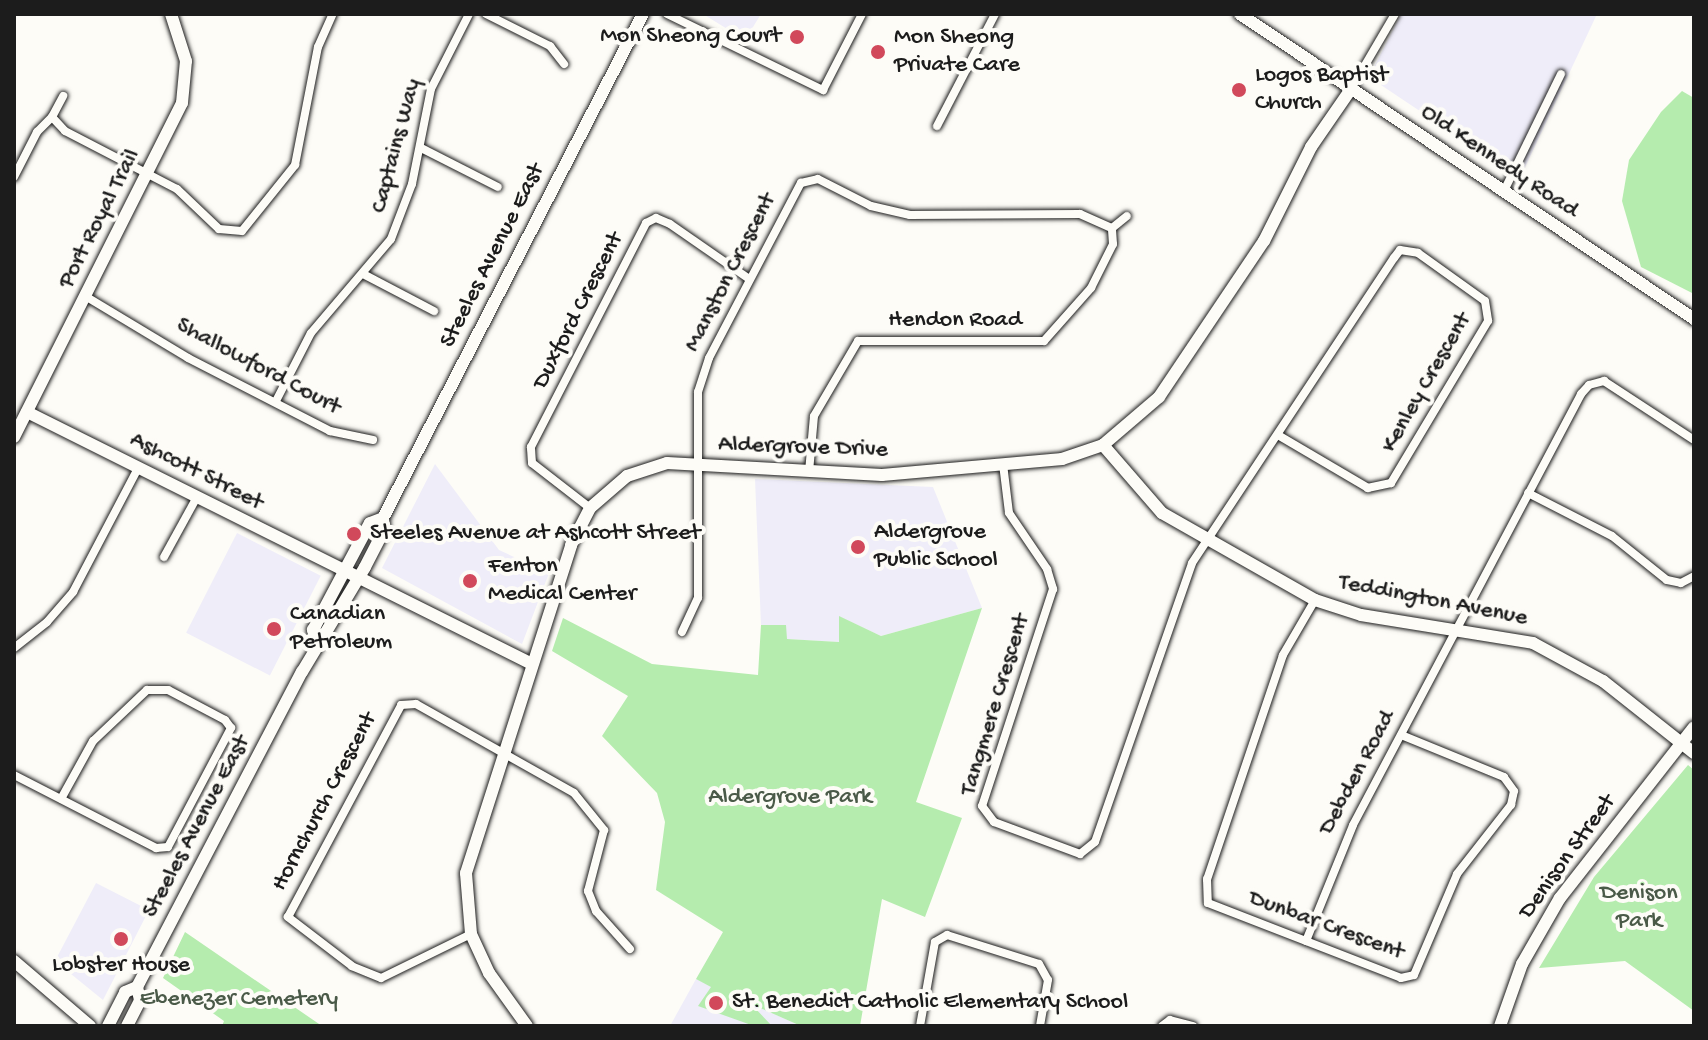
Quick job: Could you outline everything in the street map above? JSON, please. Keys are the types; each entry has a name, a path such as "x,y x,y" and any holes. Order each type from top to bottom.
{"street":[{"name":"Port Royal Trail","path":"14,437 148,174 186,88 185,52 171,14"},
{"path":"52,117 65,131 177,189 219,229 243,231 295,165 318,47 333,14"},
{"name":"Captains Way","path":"276,401 311,333 365,275 391,239 421,148 431,89 469,14"},
{"path":"486,14 550,46 564,64"},
{"name":"Steeles Avenue East","path":"108,1026 125,992 137,987 317,645 327,637 384,530 383,518 643,14"},
{"path":"667,14 823,90 862,14"},
{"path":"937,126 995,14"},
{"name":"Old Kennedy Road","path":"1240,14 1694,319"},
{"name":"Aldergrove Drive","path":"527,1026 489,973 471,934 468,865 571,545 590,508 639,471 667,463 882,475 1062,459 1103,445 1159,397 1264,241 1311,147 1351,89 1395,14"},
{"path":"1504,191 1561,74"},
{"path":"14,177 37,132 52,117 63,96"},
{"path":"421,148 498,187"},
{"name":"Manston Crescent","path":"682,632 698,598 698,392 749,279 792,196 808,179 827,182 871,206 910,215 1080,214 1112,228"},
{"path":"1112,228 1127,216"},
{"name":"Duxford Crescent","path":"590,508 532,463 531,447 646,223 656,218 670,224 749,279"},
{"name":"Hendon Road","path":"809,473 814,416 858,341 1044,341 1091,288 1113,244 1112,228"},
{"name":"Kenley Crescent","path":"1207,541 1400,250 1418,253 1485,301 1488,321 1391,483 1368,488 1278,435"},
{"path":"365,275 434,311"},
{"name":"Shallowford Court","path":"85,296 188,358 330,431 373,440"},
{"name":"Debden Road","path":"1306,941 1335,861 1581,394 1596,382 1617,388 1694,440"},
{"name":"Ashcott Street","path":"27,412 532,664"},
{"name":"Teddington Avenue","path":"1103,445 1162,513 1315,600 1361,615 1533,643 1577,664 1694,753"},
{"name":"Tangmere Crescent","path":"1003,464 1009,513 1047,569 1053,589 982,806 994,822 1067,851 1080,854 1095,842 1175,604 1207,541"},
{"path":"14,648 47,622 73,592 138,468"},
{"path":"1528,493 1612,536 1667,580 1681,583 1694,576"},
{"path":"164,557 197,497"},
{"name":"Steeles Avenue East","path":"317,645 313,630 370,523 383,518"},
{"name":"Dunbar Crescent","path":"1315,600 1283,655 1205,891 1216,907 1401,978 1414,975 1457,874 1511,805 1513,784 1504,777 1401,735"},
{"path":"14,775 156,848 168,847 231,728 225,720 168,690 147,690 93,741 61,799"},
{"name":"Hornchurch Crescent","path":"471,934 381,978 352,966 288,917 401,705 416,704 503,752"},
{"name":"Denison Street","path":"1500,1026 1522,964 1554,908 1694,727"},
{"path":"503,752 562,782 604,830 588,891 596,911 630,949"},
{"path":"920,1026 935,942 947,935 1039,964 1048,980 1040,1026"},
{"path":"14,961 90,1026"},
{"name":"Steeles Avenue East","path":"127,1026 140,1000 137,987"},
{"path":"1162,1026 1170,1020 1193,1026"}],"shaded area":[{"path":"703,14 761,14 745,40"},
{"path":"1401,14 1597,14 1520,178 1369,77"},
{"path":"435,464 499,550 549,573 522,644 382,568"},
{"name":"Aldergrove Public School","path":"755,479 933,487 982,608 881,636 840,617 839,642 786,639 786,625 761,625"},
{"path":"237,533 321,576 270,675 186,633"},
{"path":"96,883 149,910 103,1000 55,961"},
{"name":"St. Benedict Catholic Elementary School","path":"696,979 801,1026 670,1026"}],"green space":[{"path":"1682,91 1694,98 1694,294 1641,267 1622,201 1629,160 1661,112"},
{"name":"Aldergrove Park","path":"982,608 916,802 962,818 925,917 882,899 860,1026 801,1026 751,1004 772,1026 754,1026 698,1006 711,987 696,979 723,932 656,890 665,822 657,793 602,736 628,696 552,651 563,618 652,664 758,675 761,625 786,625 787,639 839,642 839,616 881,636"},
{"name":"Denison Park","path":"1688,765 1694,770 1694,1011 1625,961 1539,968 1594,877"},
{"name":"Ebenezer Cemetery","path":"185,932 322,1026 222,1026 224,1021 163,978"}],"place":[{"name":"Mon Sheong Court","path":"797,37"},
{"name":"Mon Sheong Private Care","path":"878,52"},
{"name":"Logos Baptist Church","path":"1239,90"},
{"name":"Steeles Avenue at Ashcott Street","path":"354,534"},
{"name":"Aldergrove Public School","path":"858,547"},
{"name":"Fenton Medical Center","path":"470,581"},
{"name":"Canadian Petroleum","path":"274,629"},
{"name":"Lobster House","path":"121,939"},
{"name":"St. Benedict Catholic Elementary School","path":"716,1003"}]}
